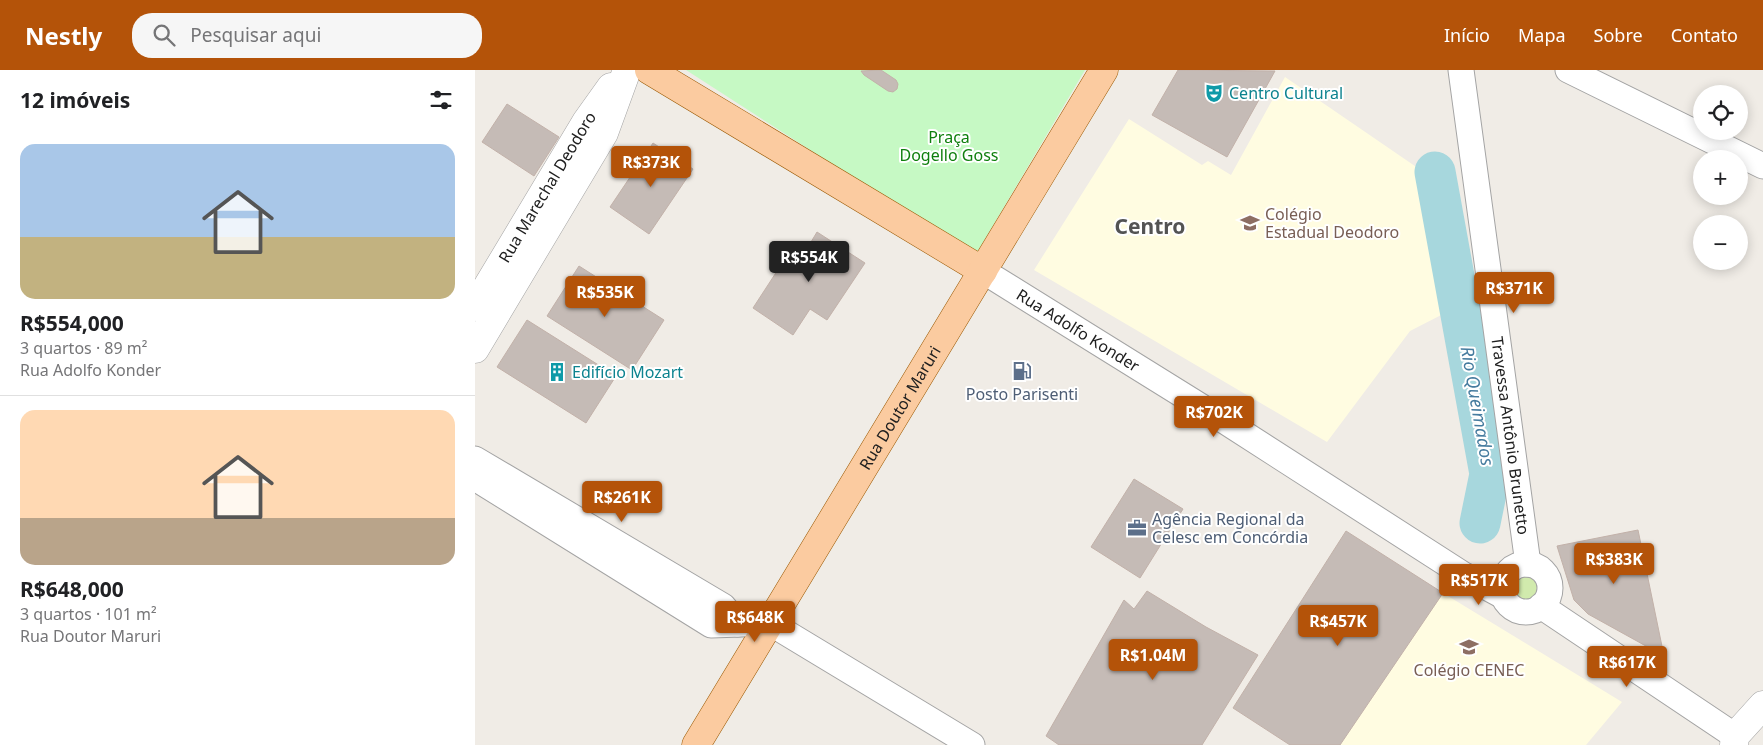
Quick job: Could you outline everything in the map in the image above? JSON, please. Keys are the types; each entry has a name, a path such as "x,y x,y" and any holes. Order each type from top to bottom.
{"main road":[{"name":"Rua Adolfo Konder","path":"649,70 983,271"},
{"name":"Rua Doutor Maruri","path":"696,745 1104,70"}],"street":[{"name":"Rua Marechal Deodoro","path":"475,307 586,122 625,70"},
{"name":"Rua Marechal Deodoro","path":"475,349 604,134 625,70"},
{"name":"Travessa Antônio Brunetto","path":"1461,70 1519,567"},
{"path":"1568,70 1763,166"},
{"name":"Rua Adolfo Konder","path":"983,271 1226,422 1469,578 1503,596"},
{"path":"475,459 723,606 739,624"},
{"path":"475,478 711,625 770,623 972,745"},
{"path":"1469,578 1519,567 1536,566 1542,570 1550,585 1547,600 1535,610 1519,611 1507,603 1503,596 1503,581 1519,567"},
{"path":"1541,606 1734,741 1763,705"}],"shaded area":[{"name":"Colégio Estadual Deodoro","path":"1285,77 1428,175 1451,310 1410,331 1327,442 1034,270 1129,119 1202,165 1208,161 1231,175"},
{"name":"Colégio CENEC","path":"1443,593 1622,702 1586,745 1340,745"}],"green space":[{"name":"Praça Dogello Goss","path":"686,70 1085,70 975,256"},
{"path":"1530,568 1537,571 1543,577 1546,588 1545,596 1537,605 1530,608 1522,608 1515,605 1507,596 1506,584 1509,577 1518,569"}],"building":[{"path":"881,70 896,80 898,84 897,89 893,92 888,91 861,71"},
{"name":"Centro Cultural","path":"1178,70 1275,71 1227,157 1152,115"},
{"path":"507,104 559,137 534,176 482,142"},
{"path":"653,143 693,169 649,234 610,207"},
{"path":"817,232 865,263 827,320 810,309 793,335 753,308 794,245 805,252"},
{"path":"579,266 664,320 632,370 547,316"},
{"name":"Edifício Mozart","path":"527,320 616,376 586,423 497,367"},
{"name":"Agência Regional da Celesc em Concórdia","path":"1134,479 1183,509 1140,578 1091,547"},
{"path":"1638,530 1664,656 1588,614 1574,600 1557,546"},
{"path":"1346,531 1443,593 1340,745 1290,745 1233,708"},
{"path":"1147,591 1206,627 1258,655 1202,745 1059,745 1046,736 1124,600 1134,609"}],"waterway":[{"name":"Rio Queimados","path":"1435,172 1490,474 1480,523"}],"place":[{"name":"Centro Cultural","path":"1214,93"},
{"name":"Colégio Estadual Deodoro","path":"1250,223"},
{"name":"Posto Parisenti","path":"1022,371"},
{"name":"Edifício Mozart","path":"557,372"},
{"name":"Agência Regional da Celesc em Concórdia","path":"1137,528"},
{"name":"Colégio CENEC","path":"1469,647"}],"district":[{"name":"Centro","path":"1150,227"}]}
